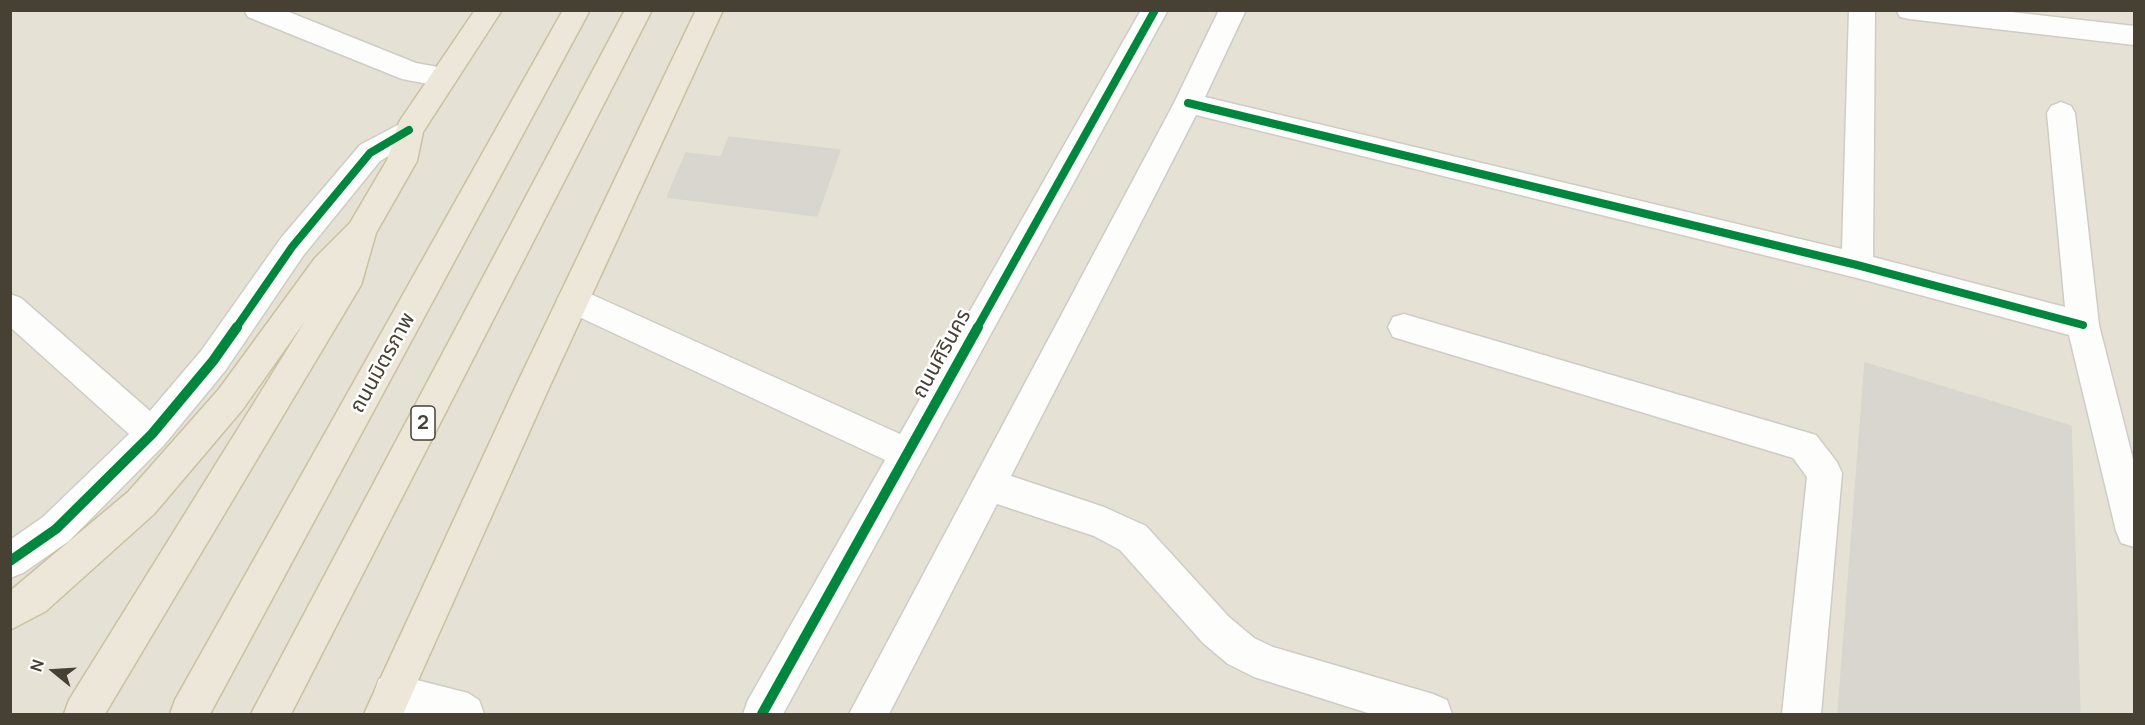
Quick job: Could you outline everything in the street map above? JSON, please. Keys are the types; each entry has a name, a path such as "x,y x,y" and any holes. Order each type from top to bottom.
{"highway":[{"path":"10,612 33,598 141,503 231,399 326,267 361,232 402,161 409,130 489,10"},
{"name":"ถนนมิตรภาพ","path":"189,714 577,10"},
{"name":"2","path":"270,714 639,10"},
{"path":"388,704 573,300 710,10"},
{"path":"82,714 350,276 361,232"}],"street":[{"path":"257,10 412,72 444,77"},
{"name":"ถนนศิรินคร","path":"762,714 1155,10"},
{"path":"868,714 1188,103 1233,10"},
{"path":"1857,265 1863,10"},
{"path":"1909,10 2134,36"},
{"path":"1188,103 1857,265 2083,325"},
{"path":"2061,113 2083,325 2134,531"},
{"path":"10,561 56,529 152,434 213,361 292,247 370,153 409,130"},
{"path":"573,300 908,454"},
{"path":"10,307 152,434"},
{"path":"1404,327 1804,446 1825,473 1802,714"},
{"path":"989,485 1104,523 1133,538 1216,630 1240,651 1268,664 1433,714"},
{"path":"388,704 454,707 465,714"}],"shaded area":[{"path":"11,11 2134,11 2134,714 11,714"}],"building":[{"path":"729,137 840,150 817,216 667,197 686,153 721,157"},
{"path":"1865,363 2071,426 2080,714 1838,714"}],"cycle path":[{"path":"762,714 1155,10"},
{"path":"1188,103 1857,265 2083,325"},
{"path":"10,561 56,529 152,434 213,361 292,247 370,153 409,130"}]}
